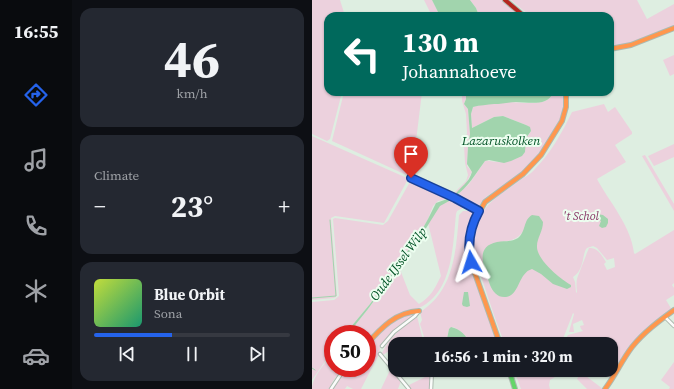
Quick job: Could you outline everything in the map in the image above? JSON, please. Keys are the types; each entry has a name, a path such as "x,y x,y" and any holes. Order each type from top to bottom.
{"main road":[{"path":"505,0 519,12"},
{"path":"614,48 631,45 674,28"},
{"path":"498,337 470,257 469,240 474,220 479,211 493,195 523,174 541,155 562,121 566,107 566,96"},
{"path":"411,178 455,198 479,211"},
{"path":"605,389 642,335 674,310"},
{"path":"376,334 393,320 411,312 419,311"},
{"path":"511,377 515,389"}],"street":[{"path":"382,346 394,332 415,316 419,311"},
{"path":"665,317 674,326"},
{"path":"380,354 409,389"},
{"path":"330,389 339,377"},
{"path":"431,389 432,377"}],"green space":[{"path":"312,0 340,0 344,12 324,12 324,96 341,96 330,139 327,141 312,134"},
{"path":"424,0 432,0 438,12 430,12"},
{"path":"470,0 502,0 516,12 478,12"},
{"path":"511,0 637,0 647,19 674,4 674,27 630,44 614,47 614,12 525,12"},
{"path":"674,55 674,74 670,76 663,60"},
{"path":"343,96 422,96 412,174 413,178 332,141"},
{"path":"462,96 466,96 464,104 468,109 470,134 467,166 472,172 466,183 454,196 453,194 466,181 468,175 465,163 464,145 467,133 466,114"},
{"path":"564,96 563,110 560,122 536,158 520,174 486,197 477,208 455,197 469,184 485,161 507,162 522,155 525,148 526,138 531,131 526,125 503,116 494,117 472,128 471,114 473,107 484,104 504,102 532,103 546,101 551,97"},
{"name":"'t Schol","path":"604,104 608,112 615,107 632,132 632,134 615,145 626,162 597,179 629,233 635,254 674,230 674,283 672,285 674,288 674,295 666,300 672,310 646,331 618,371 618,337 567,337 568,335 583,331 580,326 584,325 582,320 573,324 574,332 569,332 573,313 564,337 502,337 474,254 474,232 477,222 487,206 510,187 531,173 540,164 564,128 572,112","holes":["523,231 492,290 483,255 492,245 513,239","593,246 597,248 607,260 614,258 615,267 607,270 604,264 606,262 599,252 595,249 589,248 577,279 577,293 573,277 580,270 585,250 588,248"]},
{"path":"312,136 407,178 407,181 384,223 335,216 331,218 337,296 334,298 312,300"},
{"path":"674,144 674,157 654,166 648,156"},
{"path":"645,155 674,204 674,211 642,156"},
{"path":"411,180 474,209 463,208 457,211 452,251 447,275 435,296 420,308 396,316 376,333 376,325 355,325 399,267 410,295 419,304 432,292 441,276 428,223 441,204 451,200 450,198 438,201 433,206 419,235 370,304 352,325 324,325 324,363 312,380 312,302 334,300 339,296 333,219 335,218 383,225 388,221"},
{"path":"463,211 475,211 470,230 468,257 496,337 466,337 459,330 453,327 449,329 447,337 424,337 420,324 422,320 420,312 440,293 451,269 459,215"},
{"path":"415,312 416,314 387,338 380,347 376,360 376,337 388,324 407,313"},
{"path":"417,316 422,337 392,337"},
{"path":"388,342 388,352 383,355 382,353"},
{"path":"674,362 674,389 669,389 670,387 661,380"},
{"path":"324,364 324,377 336,377 329,389 312,389 314,380"},
{"path":"388,374 388,377 398,377 401,381 398,389 381,389"},
{"path":"341,377 367,377 361,389 353,389 347,386 345,389 332,389"},
{"path":"425,377 431,377 430,389 410,389 407,386"},
{"path":"517,377 555,377 550,380 550,389 521,389"},
{"path":"578,377 587,377 603,389 587,389 577,379"}],"water":[{"path":"432,0 470,0 478,12 438,12"},
{"name":"Lazaruskolken","path":"466,96 551,96 546,100 537,103 513,102 473,107 471,114 472,128 494,117 503,116 530,127 531,131 526,138 525,152 522,156 504,163 489,160 485,161 467,185 454,196 469,179 472,172 467,164 470,134 468,109 464,104"},
{"path":"450,198 451,200 440,206 423,233 368,309 355,325 352,325 370,304 419,235 436,203"},
{"path":"597,214 603,215 608,219 606,227 602,228 599,226 601,221 598,219 592,222 590,221 590,218"},
{"path":"532,215 539,216 543,222 537,246 540,257 561,278 571,285 571,287 567,289 553,284 532,269 527,271 511,295 501,297 494,292 490,285 484,266 483,254 485,249 490,245 497,242 510,241 518,238 522,233 527,220"},
{"path":"464,292 468,292 470,306 467,307 463,306 462,304"},
{"path":"451,327 457,329 466,337 447,337 449,329"}],"waterway":[{"path":"312,298 336,296 330,220"}],"traffic: fast":[{"path":"511,377 515,389"}],"traffic: slow":[{"path":"614,48 631,45 674,28"},
{"path":"498,337 471,262 469,244 472,225 485,202 523,174 541,155 562,121 566,107 566,96"},
{"path":"411,178 455,198 479,211"},
{"path":"605,389 628,352 642,336 674,310"},
{"path":"376,334 390,322 403,314 419,311"}],"traffic: jam":[{"path":"505,0 519,12"}],"route":[{"path":"411,178 455,198 479,211 474,220 469,240 471,262"}],"water label":[{"name":"Oude IJssel Wilp","path":"398,264"}]}
